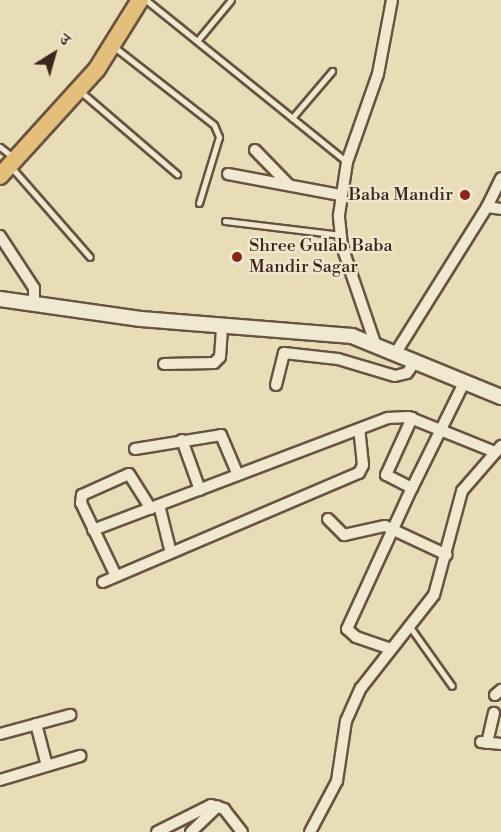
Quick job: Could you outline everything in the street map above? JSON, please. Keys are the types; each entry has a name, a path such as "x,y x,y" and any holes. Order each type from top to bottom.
{"main road":[{"path":"9,168 79,90 112,45 140,0"}],"street":[{"path":"376,346 341,236 340,195 347,162 378,74 392,0"},
{"path":"255,150 289,186"},
{"path":"228,174 340,195"},
{"path":"395,354 487,207 501,178"},
{"path":"487,207 501,209"},
{"path":"0,236 30,279 34,304"},
{"path":"0,299 222,325 352,336 501,397"},
{"path":"164,364 214,363 220,357 222,325"},
{"path":"276,385 284,353 338,359 395,376 407,373 415,362"},
{"path":"391,649 356,638 346,629 464,383"},
{"path":"93,530 388,418 412,418 498,449 462,491 453,515 447,555 434,596 361,688 346,721 337,781 310,832"},
{"path":"412,418 386,475 412,488"},
{"path":"103,582 359,473 363,465 359,429"},
{"path":"135,449 220,435 238,475"},
{"path":"182,440 200,490"},
{"path":"116,576 81,503 82,495 125,474 134,478 155,507 171,553"},
{"path":"328,519 344,535 378,526 393,528 447,555"},
{"path":"495,713 484,742 501,744"},
{"path":"0,734 70,715"},
{"path":"36,724 47,766"},
{"path":"0,780 80,756"},
{"path":"157,832 212,805 218,806 242,832"},
{"path":"192,832 218,806"}],"lane":[{"path":"146,0 347,162"},
{"path":"197,41 231,0"},
{"path":"112,45 214,125 219,137 199,203"},
{"path":"292,118 332,71"},
{"path":"79,90 177,174"},
{"path":"0,147 9,168 90,257"},
{"path":"225,221 341,236"},
{"path":"410,627 452,686"}],"place":[{"name":"Baba Mandir","path":"465,195"},
{"name":"Shree Gulab Baba Mandir Sagar","path":"237,257"}]}
